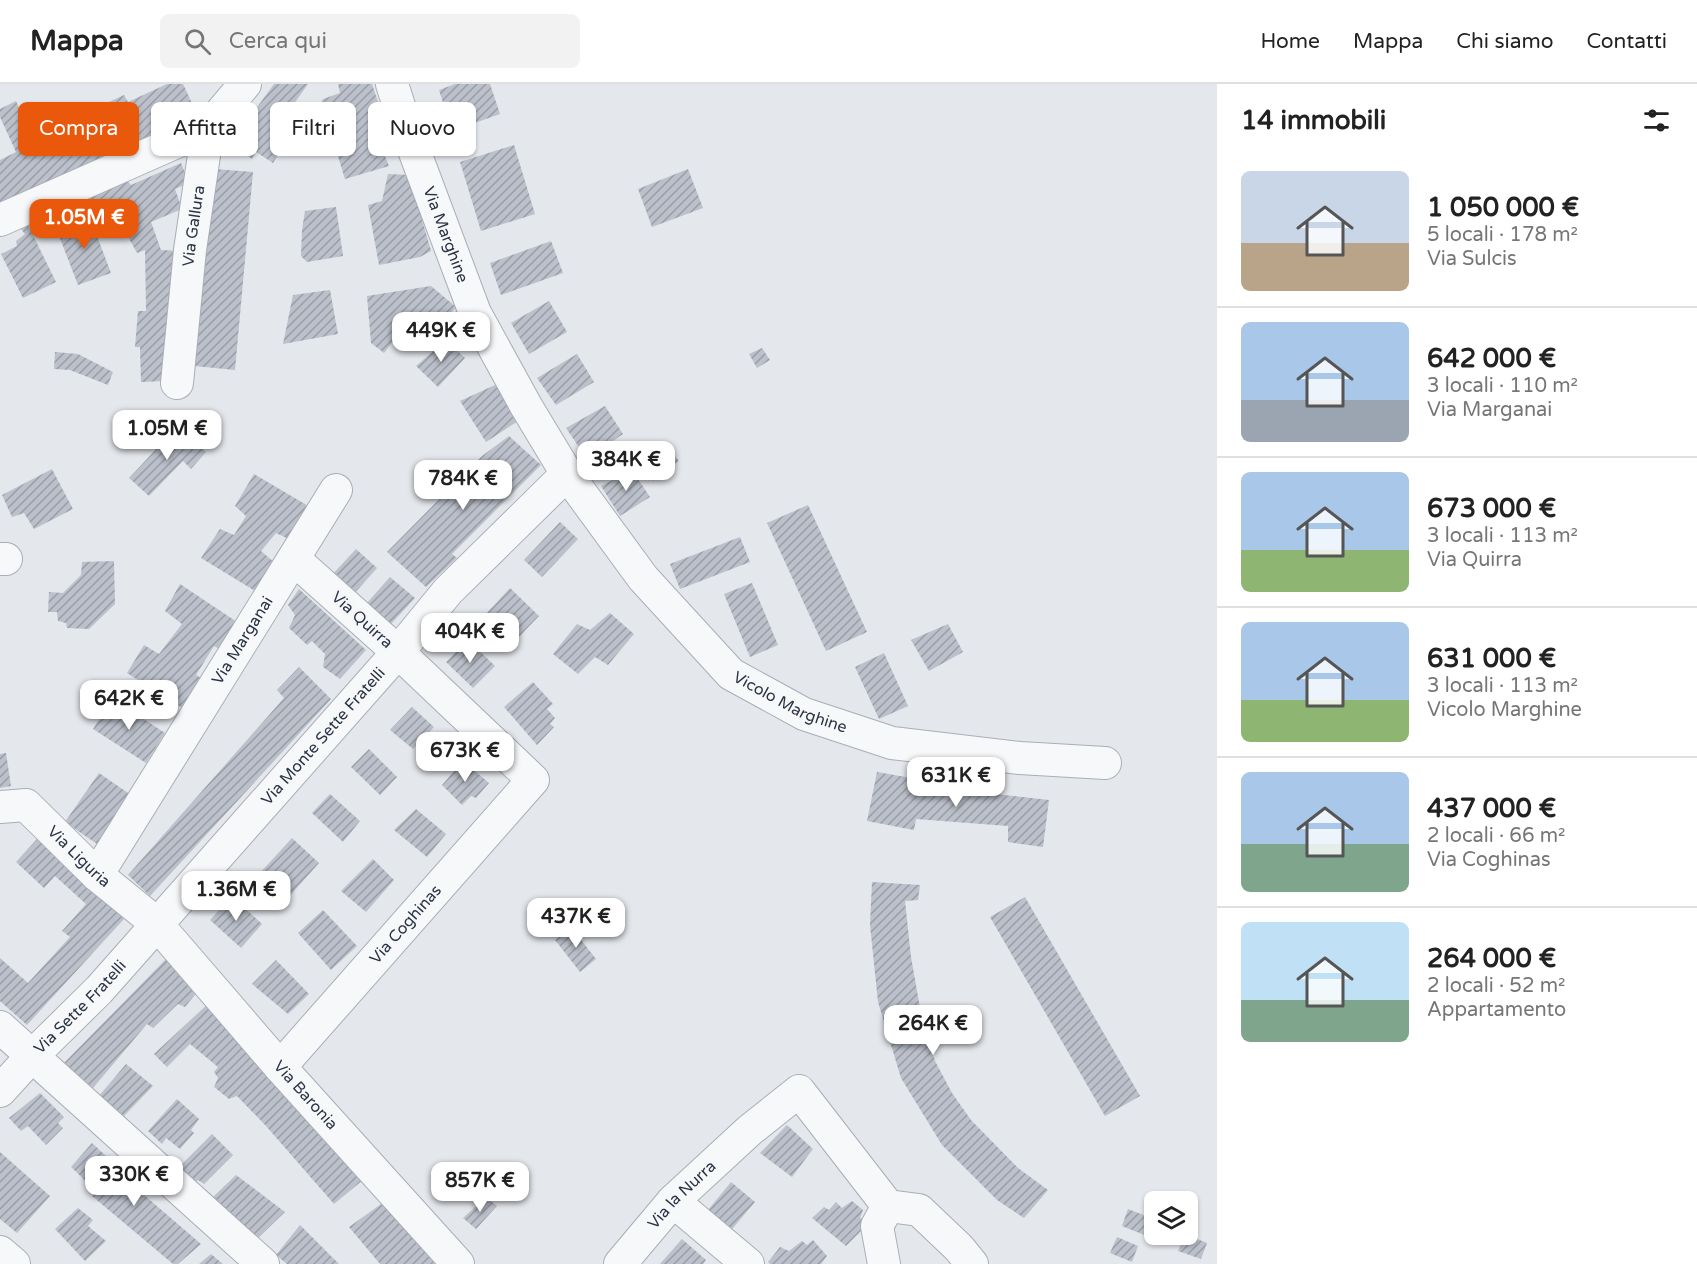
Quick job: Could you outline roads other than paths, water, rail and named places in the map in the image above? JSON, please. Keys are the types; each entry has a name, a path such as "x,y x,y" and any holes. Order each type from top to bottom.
{"street":[{"path":"230,102 245,84"},
{"name":"Via Marghine","path":"392,84 408,134 475,314 567,474"},
{"path":"0,220 151,153"},
{"name":"Via Gallura","path":"177,383 190,250 204,156"},
{"name":"Via Monte Sette Fratelli","path":"156,923 398,652 448,591 567,474"},
{"name":"Vicolo Marghine","path":"567,474 643,578 731,674 804,714 892,743 1020,758 1105,763"},
{"name":"Via Marganai","path":"97,875 295,560 336,490"},
{"name":"Via Quirra","path":"295,560 398,652 533,780"},
{"name":"Via Coghinas","path":"280,1067 533,780"},
{"name":"Via Liguria","path":"0,807 26,804 97,875 156,923"},
{"name":"Via Sette Fratelli","path":"0,1091 99,990 156,923"},
{"name":"Via Baronia","path":"156,923 280,1067 458,1264"},
{"path":"0,1027 263,1264"},
{"name":"Via la Nurra","path":"620,1264 673,1201 750,1130 799,1091 888,1206"},
{"path":"673,1201 748,1264"},
{"path":"884,1264 877,1226 888,1206 919,1210 959,1248 972,1264"},
{"path":"0,1252 14,1264"}]}
